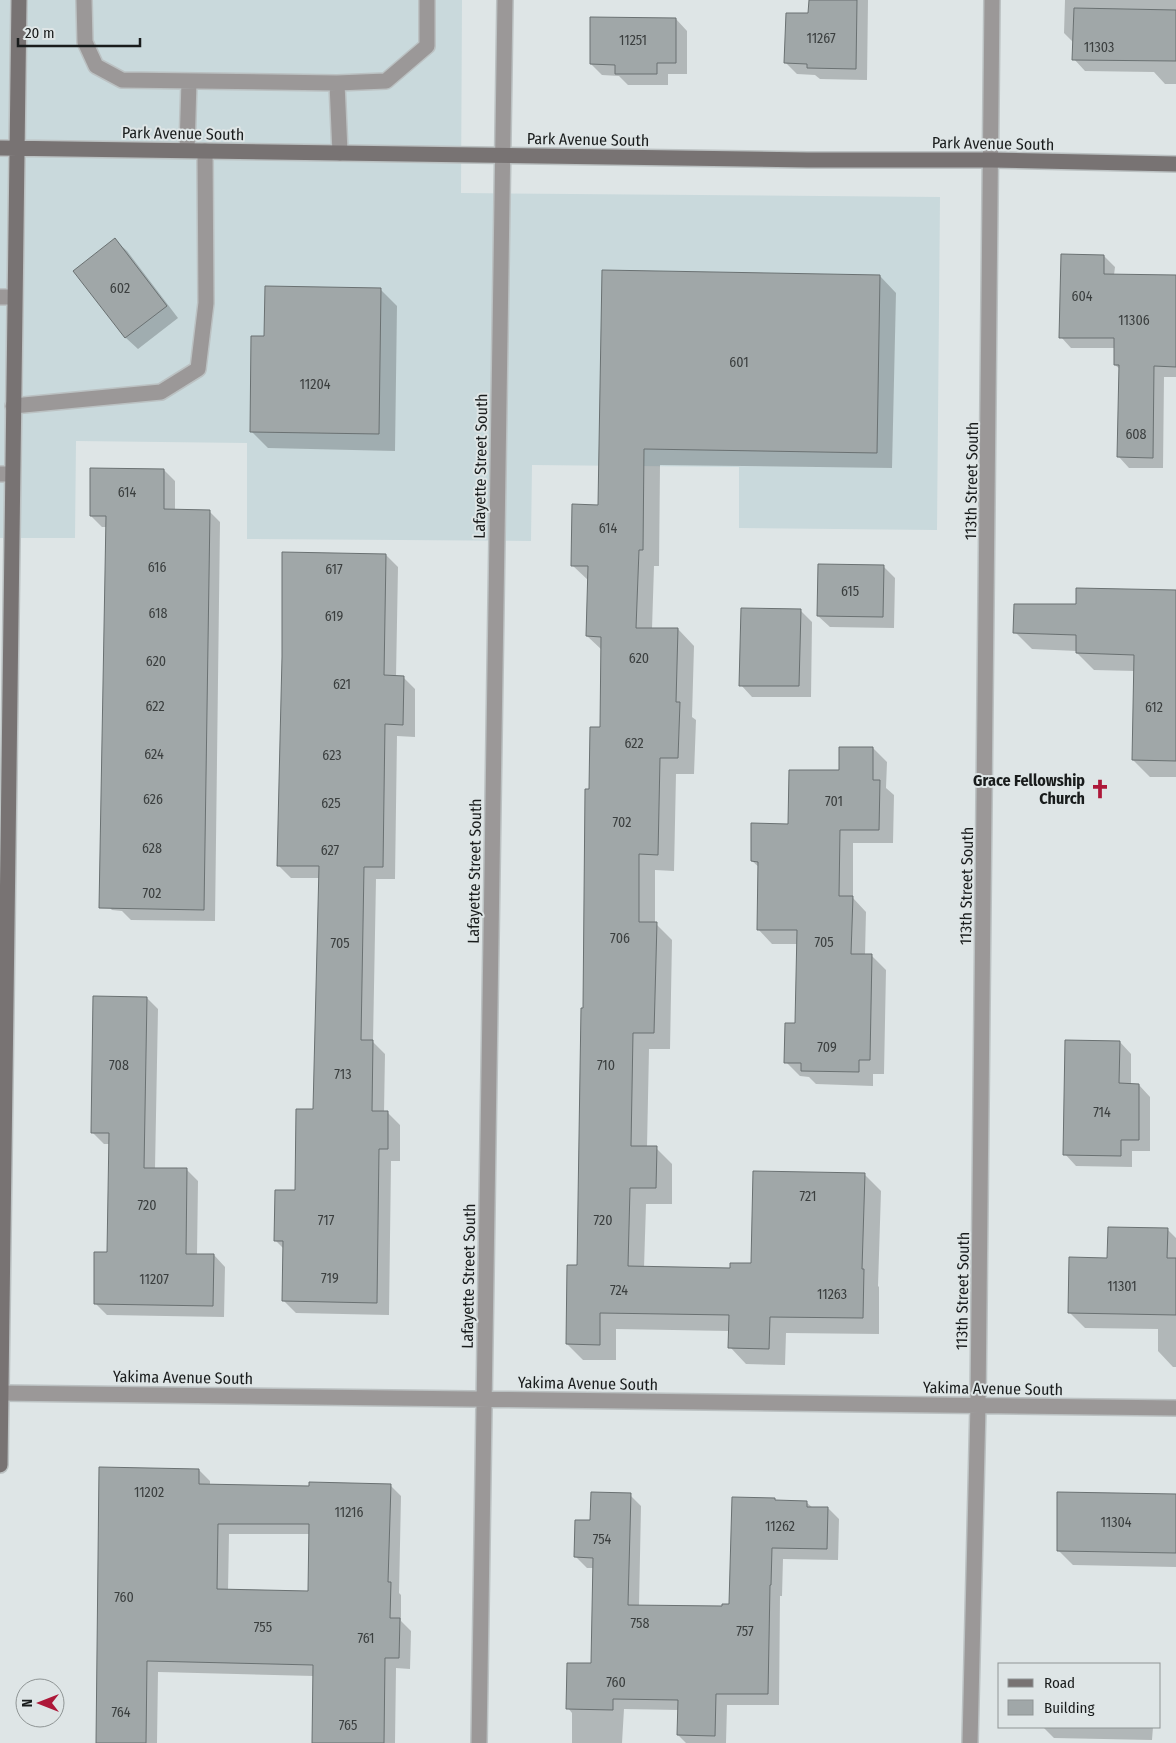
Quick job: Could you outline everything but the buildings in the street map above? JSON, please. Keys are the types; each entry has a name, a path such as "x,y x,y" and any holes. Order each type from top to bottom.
{"main road":[{"path":"0,1465 6,474 13,406 7,297 16,148 19,0"},
{"name":"Park Avenue South","path":"0,148 1176,164"}],"street":[{"path":"84,0 85,42 92,58 96,66 122,80 337,83 386,82 427,46 427,0"},
{"name":"Lafayette Street South","path":"479,1743 505,0"},
{"name":"113th Street South","path":"970,1743 978,1405 992,160 992,0"},
{"path":"187,150 189,80"},
{"path":"337,83 340,153"},
{"path":"13,406 162,392 198,369 206,303 205,151"},
{"name":"Yakima Avenue South","path":"1,1393 1176,1408"}],"shaded area":[{"path":"0,0 462,0 461,193 940,197 937,530 739,528 739,467 532,465 531,541 247,539 247,443 76,441 75,538 0,538"}],"place":[{"name":"Grace Fellowship Church","path":"1100,789"}]}
